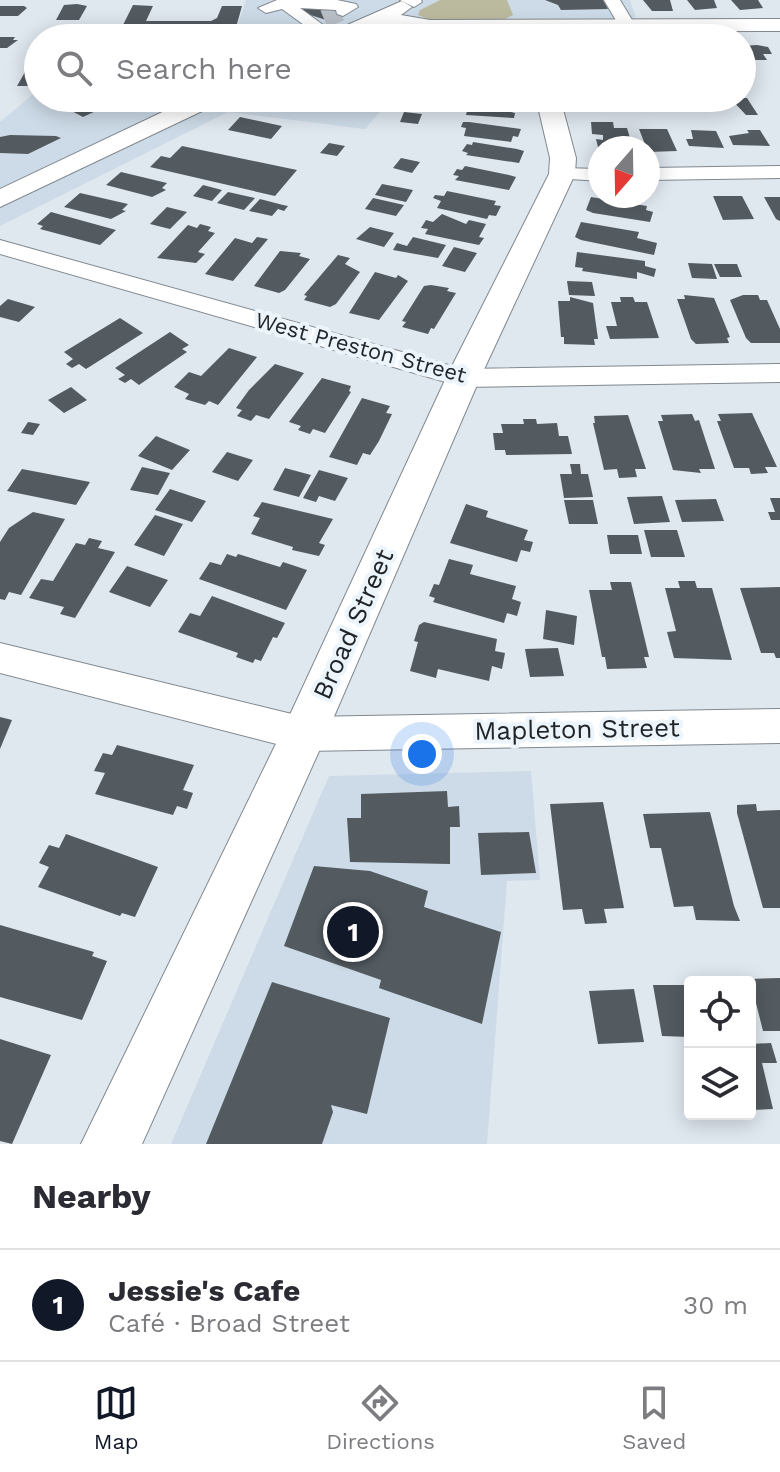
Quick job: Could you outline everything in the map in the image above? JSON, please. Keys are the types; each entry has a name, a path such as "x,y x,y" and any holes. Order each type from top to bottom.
{"main road":[{"path":"518,0 527,24"},
{"path":"366,24 413,1"},
{"path":"379,18 417,24"},
{"path":"756,25 780,25"},
{"path":"0,199 182,112"},
{"name":"Broad Street","path":"111,1144 304,734 463,378 581,174 563,158 552,112"}],"street":[{"path":"612,0 626,24"},
{"path":"266,8 379,18"},
{"path":"660,174 780,172"},
{"name":"West Preston Street","path":"0,247 463,378 780,373"},
{"name":"Mapleton Street","path":"0,658 304,734 780,726"}],"shaded area":[{"path":"246,0 630,0 638,24 238,24"},
{"path":"440,0 507,0 513,15 503,20 431,20 418,15 420,10"},
{"path":"24,102 24,112 228,112 0,226 0,122"},
{"path":"228,112 380,112 365,129"},
{"path":"531,771 540,880 507,881 487,1144 171,1144 329,776"}],"building":[{"path":"545,0 603,0 608,9 561,10 558,5"},
{"path":"643,0 670,0 673,11 652,11"},
{"path":"687,0 714,0 717,8 695,10"},
{"path":"731,0 758,0 763,8 740,10"},
{"path":"314,4 344,11 326,20 298,11"},
{"path":"64,5 87,6 79,20 56,20"},
{"path":"133,5 153,6 146,21 211,21 217,18 222,6 242,6 237,24 124,24"},
{"path":"0,6 27,8 18,16 0,16"},
{"path":"0,37 15,37 13,40 18,40 7,48 0,48"},
{"path":"756,45 768,47 772,54 763,54 767,60 756,60"},
{"path":"24,74 24,86 17,86"},
{"path":"74,112 94,112 83,117"},
{"path":"404,112 422,114 418,124 400,122"},
{"path":"467,112 515,113 514,118 466,115"},
{"path":"240,117 282,126 271,139 228,130"},
{"path":"463,122 521,129 518,137 513,136 511,142 464,136 466,128 461,127"},
{"path":"591,122 613,122 614,128 627,128 629,136 603,136 592,134"},
{"path":"639,129 667,129 677,151 660,152 660,136 642,136"},
{"path":"691,130 716,131 724,148 689,146 686,139 693,139"},
{"path":"747,130 760,130 770,146 733,145 729,136 749,133"},
{"path":"0,137 61,138 28,154 0,153"},
{"path":"473,142 524,151 519,163 466,155 468,153 462,151"},
{"path":"329,143 345,146 337,156 320,153"},
{"path":"182,146 297,170 275,196 150,167 161,156 170,158"},
{"path":"401,158 420,162 412,173 393,168"},
{"path":"465,166 516,177 509,190 455,180 459,176 453,175 457,169 462,170"},
{"path":"121,172 167,183 162,188 166,190 152,197 106,185"},
{"path":"382,184 413,190 406,202 375,195"},
{"path":"203,185 222,190 212,201 193,196"},
{"path":"447,191 496,201 494,205 501,206 496,216 489,215 487,219 437,208 441,201 433,198 435,195 444,196"},
{"path":"228,192 255,198 244,210 217,203"},
{"path":"80,193 128,204 122,210 126,211 111,219 64,207"},
{"path":"713,196 742,196 754,219 723,220"},
{"path":"764,197 780,197 780,221 776,219"},
{"path":"373,198 404,205 396,216 365,209"},
{"path":"260,199 288,206 284,211 278,209 272,216 249,211"},
{"path":"588,205 588,208 646,208 653,212 650,222 586,210"},
{"path":"167,207 187,212 170,229 150,224"},
{"path":"51,212 116,230 100,245 40,229 43,226 37,224"},
{"path":"442,214 466,224 469,220 486,224 479,237 484,238 479,245 425,234 428,229 421,228 426,220 433,222"},
{"path":"581,222 639,232 637,238 657,243 654,255 581,240 575,237"},
{"path":"200,224 211,227 208,231 215,233 198,252 205,254 196,263 157,258 188,225 197,228"},
{"path":"370,227 394,233 384,247 356,239"},
{"path":"257,237 268,239 233,281 205,274 235,238 252,243"},
{"path":"413,237 446,245 438,258 393,250 397,243 407,246"},
{"path":"454,247 477,253 465,272 442,266"},
{"path":"280,251 301,253 299,256 310,259 285,290 279,293 254,286"},
{"path":"577,252 645,261 645,266 656,269 654,277 637,272 637,279 582,271 583,268 575,267"},
{"path":"338,255 350,258 345,264 360,272 336,304 330,307 304,300 307,296 304,295"},
{"path":"688,263 712,264 717,279 692,278"},
{"path":"714,264 737,264 742,277 720,277"},
{"path":"375,272 396,278 398,275 408,281 379,320 349,313"},
{"path":"567,281 592,282 595,296 569,295"},
{"path":"424,286 449,288 447,291 456,293 434,329 431,328 428,334 402,327 406,322 402,321"},
{"path":"684,295 714,298 730,337 727,338 729,343 696,344 691,339 677,299 685,299"},
{"path":"743,295 758,295 760,300 767,300 780,329 780,343 751,343 746,338 730,300"},
{"path":"570,297 593,303 598,339 594,339 595,345 564,344 558,301 570,301"},
{"path":"620,297 647,302 659,338 610,339 606,326 617,326 611,302 621,302"},
{"path":"8,299 35,307 19,322 0,317 0,306"},
{"path":"120,318 143,333 86,369 79,364 72,368 66,364 73,359 64,352"},
{"path":"170,332 189,345 182,349 187,352 139,385 131,379 125,383 118,379 125,375 115,368"},
{"path":"229,348 257,357 218,405 185,399 189,394 174,387 189,372 201,376"},
{"path":"275,364 304,373 269,419 256,415 251,421 237,416 242,410 236,408 249,390"},
{"path":"322,378 351,386 351,392 325,433 313,429 310,434 298,430 301,426 289,422"},
{"path":"71,387 87,400 64,413 48,400"},
{"path":"362,398 390,406 386,413 392,414 379,441 370,455 363,453 357,465 329,457"},
{"path":"752,413 777,467 765,467 768,473 751,474 749,468 734,468 717,421 721,421 718,414"},
{"path":"692,414 695,421 699,420 715,469 699,469 701,473 673,470 658,421 663,421 661,415"},
{"path":"628,415 646,469 635,469 637,477 619,478 617,469 604,470 594,416"},
{"path":"523,419 536,419 537,424 557,423 559,436 568,436 572,454 506,455 505,450 495,450 493,433 503,433 501,424 524,424"},
{"path":"28,422 40,424 33,435 21,433"},
{"path":"156,436 190,450 172,470 138,456"},
{"path":"227,452 253,460 238,481 212,472"},
{"path":"570,464 580,464 581,474 588,474 593,497 564,498 560,474 572,474"},
{"path":"142,467 170,473 158,495 130,490"},
{"path":"285,468 311,475 299,497 273,490"},
{"path":"22,469 90,482 76,505 7,491"},
{"path":"319,470 348,478 335,501 319,496 316,502 303,498"},
{"path":"170,489 206,501 192,522 155,510"},
{"path":"662,496 670,522 634,524 627,497"},
{"path":"770,498 780,498 780,520 771,520 768,512 775,512"},
{"path":"716,499 724,521 682,522 675,500"},
{"path":"564,500 593,500 598,524 569,524"},
{"path":"262,502 333,519 319,543 325,545 319,556 292,550 293,547 251,534 260,518 253,516"},
{"path":"466,504 488,511 486,517 528,530 524,540 533,542 530,552 521,550 517,562 450,543"},
{"path":"33,512 65,519 21,595 9,592 5,600 0,599 0,542 9,528"},
{"path":"155,515 183,524 164,556 134,545"},
{"path":"644,530 677,530 685,557 651,557"},
{"path":"607,535 638,535 642,554 610,554"},
{"path":"89,538 102,541 98,548 115,552 75,618 60,614 64,607 29,598 41,579 53,581 76,543 85,545"},
{"path":"227,554 236,557 238,554 280,567 283,562 307,570 286,610 199,579 210,562 221,565"},
{"path":"449,559 473,565 470,574 516,586 512,599 521,602 517,616 507,613 504,623 433,602 435,598 429,596 434,584 439,585"},
{"path":"127,566 168,580 150,607 109,592"},
{"path":"678,581 695,581 697,588 712,588 732,660 674,658 667,632 676,631 665,588 680,588"},
{"path":"610,582 631,582 649,657 644,657 647,668 607,669 589,590 612,590"},
{"path":"780,587 780,658 776,658 774,653 761,653 740,588"},
{"path":"212,596 285,623 277,638 273,637 261,661 255,659 253,663 236,657 238,653 178,632 190,613 200,616"},
{"path":"546,610 577,616 574,645 543,639"},
{"path":"424,622 497,639 495,651 505,653 502,669 492,666 489,681 438,669 436,678 410,671 418,642 414,641 419,625"},
{"path":"558,648 564,676 530,677 525,649"},
{"path":"0,717 12,720 0,749"},
{"path":"117,745 194,765 183,790 193,793 187,809 177,806 173,815 95,794 105,773 94,771 103,753 112,755"},
{"path":"447,791 448,807 459,806 460,827 450,827 450,864 350,862 347,818 361,818 361,794"},
{"path":"603,802 624,908 604,909 607,923 585,924 582,909 563,910 550,804"},
{"path":"756,804 757,811 780,810 780,908 763,908 737,813 737,805"},
{"path":"710,812 740,921 696,920 693,906 674,907 661,848 650,848 643,814"},
{"path":"529,832 536,873 481,875 478,833"},
{"path":"66,834 158,867 135,917 122,913 120,916 38,887 49,867 39,863 49,845 59,848"},
{"path":"314,866 370,871 428,891 424,907 501,932 482,1024 379,988 381,980 284,946"},
{"path":"0,925 94,952 92,956 107,961 82,1020 0,997"},
{"path":"780,978 780,1031 763,1031 756,1003 756,979"},
{"path":"272,982 390,1018 367,1114 331,1105 333,1112 322,1144 206,1144"},
{"path":"653,985 684,985 684,1037 662,1036"},
{"path":"634,989 644,1042 598,1044 589,991"},
{"path":"0,1039 51,1055 12,1144 0,1141"},
{"path":"771,1043 777,1063 762,1063 773,1109 756,1110 756,1044"}],"tunnel":[{"path":"324,19 343,11"}],"place":[{"name":"Jessie's Cafe","path":"353,932"}]}
